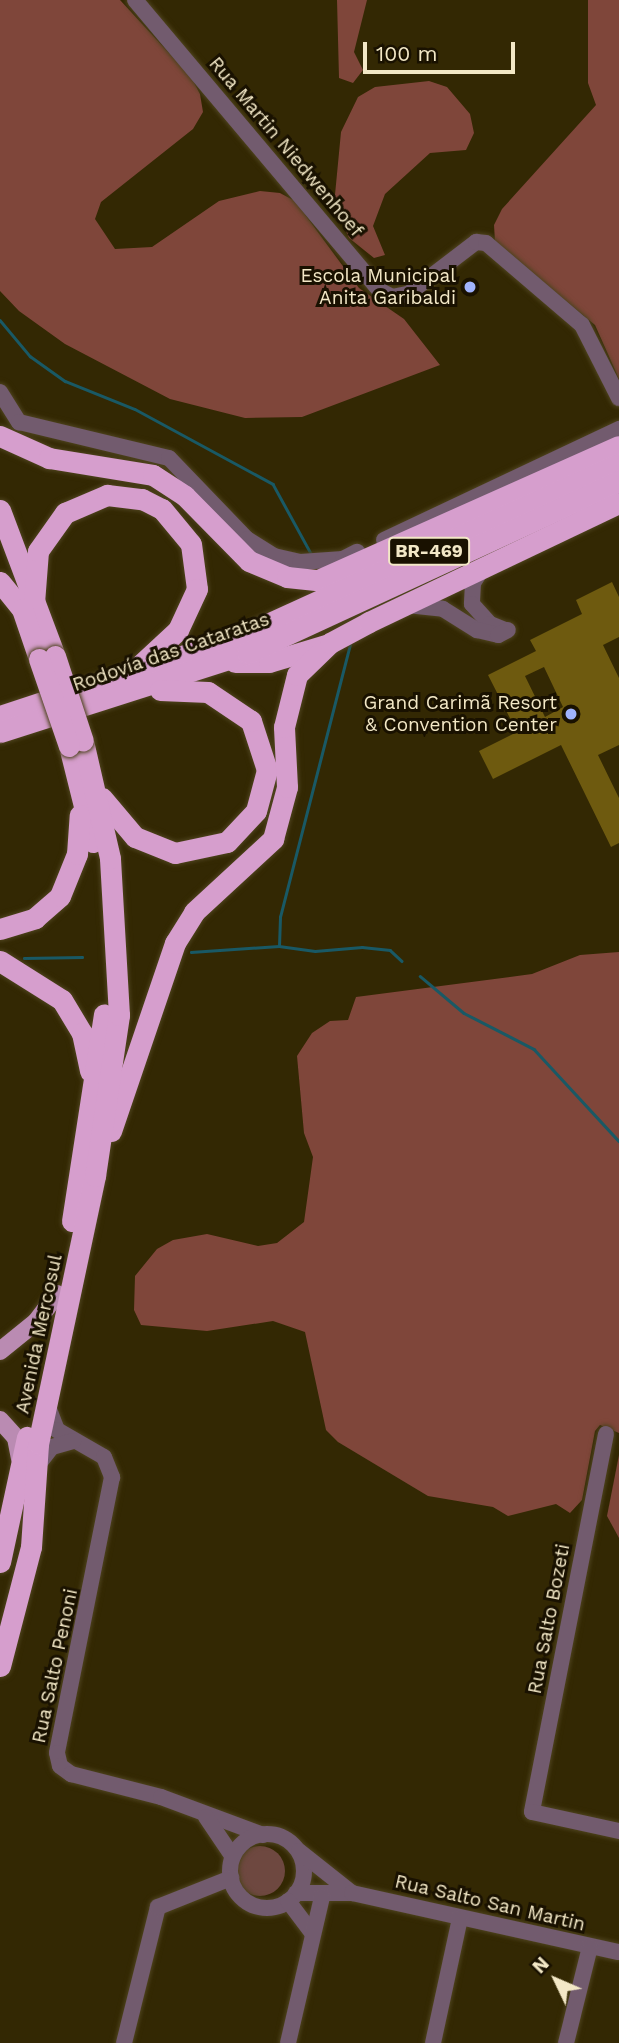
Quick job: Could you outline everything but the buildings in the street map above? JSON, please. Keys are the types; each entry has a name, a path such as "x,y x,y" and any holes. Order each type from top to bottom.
{"highway":[{"path":"0,436 49,458 153,475 185,496 249,561 287,577 318,580 619,446"},
{"name":"Rodovía das Cataratas","path":"3,725 23,709 239,638 619,464"},
{"path":"222,662 269,662 330,643 484,566 617,488"},
{"name":"Rodovía das Cataratas","path":"3,725 130,692 222,662 617,488"},
{"path":"28,605 35,562 43,540 74,506 96,497 130,496 152,503 179,524 197,566 190,611 145,663 108,683"},
{"path":"0,510 28,605 76,744 111,869 119,986 95,1176"},
{"path":"0,548 28,605"},
{"path":"0,582 28,605"},
{"path":"95,1176 175,943 194,912 272,839 287,787 287,699 297,675 330,643"},
{"path":"87,783 127,830 144,843 175,853 207,850 227,842 244,828 261,802 264,750 236,706 187,688 130,692"},
{"path":"0,929 35,918 66,887 77,854 87,783"},
{"path":"87,783 104,957 104,1015 91,1098"},
{"path":"0,961 62,999 86,1045 91,1098"},
{"name":"Avenida Mercosul","path":"0,1666 31,1547 28,1467 91,1098"},
{"name":"Avenida Mercosul","path":"0,1562 47,1404 95,1176"}],"main road":[{"path":"0,1351 36,1322 57,1294"},
{"path":"0,1420 16,1438 28,1467"}],"street":[{"name":"Rua Martin Niedwenhoef","path":"135,0 379,290 392,297 408,294 476,242 486,243 582,325 619,398"},
{"path":"0,392 19,422 169,458 256,545 300,562 343,559 619,429"},
{"path":"399,607 443,608 477,631 498,635 508,630 490,624 470,594 484,566"},
{"name":"Rua Salto Penoni","path":"47,1404 57,1430 104,1457 112,1477 57,1753 60,1766 71,1774 161,1797 206,1817 262,1835"},
{"name":"Rua Salto Bozeti","path":"606,1434 532,1812 619,1831"},
{"path":"28,1467 52,1447 73,1441"},
{"path":"206,1817 233,1857"},
{"path":"262,1835 280,1836 299,1851 304,1875 292,1897 253,1905 231,1878 233,1857 245,1841 262,1835"},
{"name":"Rua Salto San Martin","path":"299,1851 352,1893"},
{"path":"124,2043 158,1907 231,1878"},
{"name":"Rua Salto San Martin","path":"292,1897 352,1893 619,1952"},
{"path":"292,1897 313,1934"},
{"path":"288,2043 322,1897"},
{"path":"433,2043 460,1918"},
{"path":"566,2043 590,1947"}],"shaded area":[{"path":"0,0 120,0 191,77 200,94 203,112 193,129 101,202 95,219 115,249 152,247 219,201 260,191 280,193 295,201 359,288 404,319 440,365 302,417 245,418 170,399 65,344 19,311 0,291"},
{"path":"337,0 367,0 354,52 363,70 353,83 339,78"},
{"path":"588,0 619,0 619,379 595,325 495,242 494,225 502,209 596,105 588,83"},
{"path":"429,81 447,87 470,114 474,133 466,150 430,153 385,194 373,226 385,255 374,258 349,238 334,205 341,132 358,97 375,87"},
{"path":"619,952 619,1433 600,1425 595,1431 582,1500 570,1513 556,1504 508,1516 493,1507 428,1496 338,1442 326,1430 305,1332 273,1321 207,1331 141,1325 134,1310 135,1276 157,1249 173,1240 207,1234 258,1246 277,1243 304,1222 313,1157 304,1133 297,1056 312,1033 330,1021 348,1020 356,997 532,974 580,955"},
{"path":"619,1455 619,1538 607,1516"},
{"path":"260,1846 278,1853 285,1871 278,1889 260,1896 242,1889 235,1871 242,1853"}],"waterway":[{"path":"0,320 30,356 65,381 135,409 273,484 313,557"},
{"path":"279,946 280,917 350,645"},
{"path":"191,952 279,946 315,951 362,947 390,950 402,961"},
{"path":"24,958 82,957"},
{"path":"420,976 464,1013 534,1049 619,1141"}],"place":[{"name":"Escola Municipal Anita Garibaldi","path":"470,287"},
{"name":"Grand Carimã Resort & Convention Center","path":"571,714"}]}
